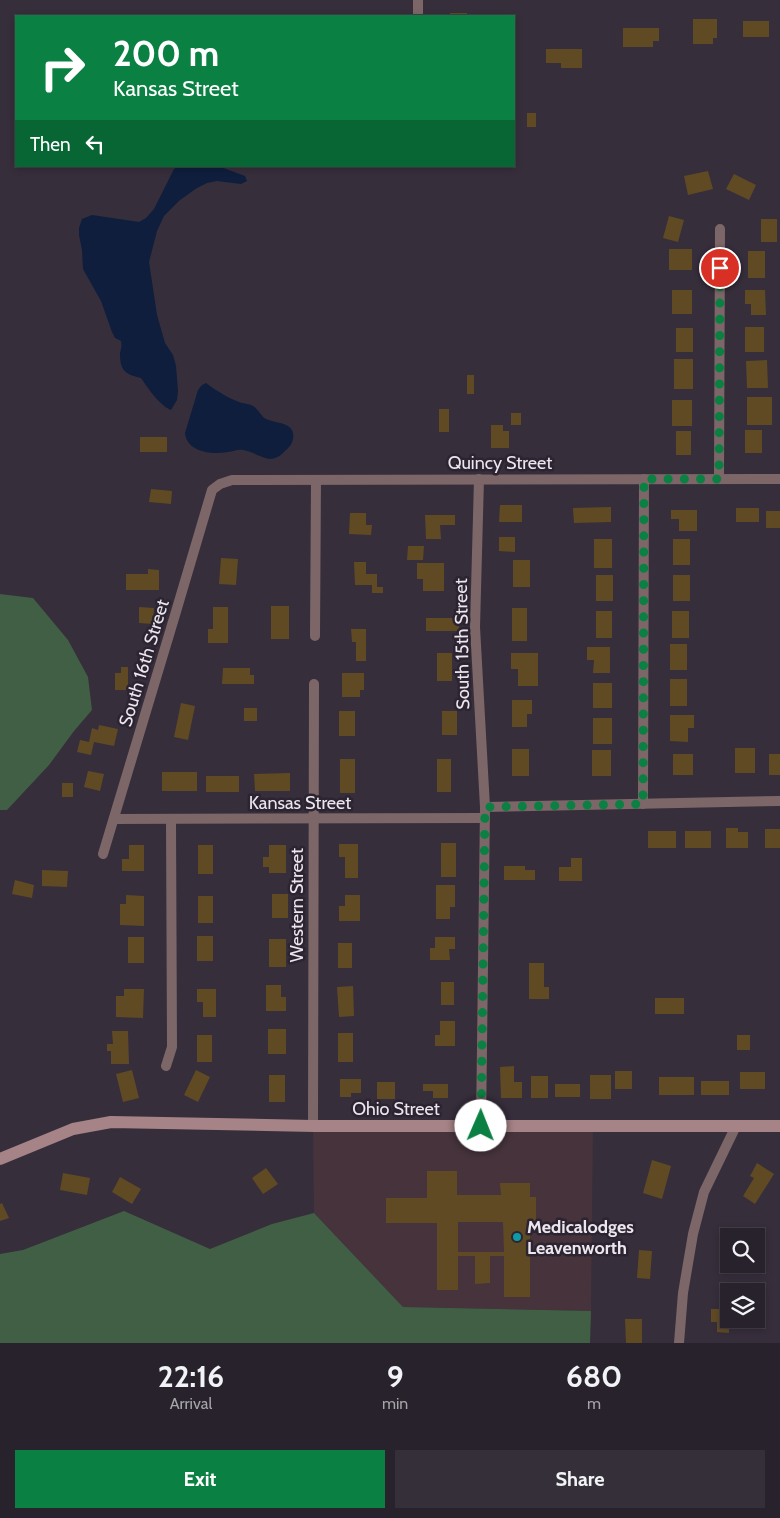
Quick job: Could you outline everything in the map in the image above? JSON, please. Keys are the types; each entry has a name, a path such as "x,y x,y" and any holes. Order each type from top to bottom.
{"street":[{"path":"418,0 418,15"},
{"path":"719,479 720,230"},
{"name":"South 15th Street","path":"479,479 475,627 485,818"},
{"path":"643,804 644,479"},
{"name":"Quincy Street","path":"220,484 232,480 780,479"},
{"path":"315,636 316,480"},
{"name":"South 16th Street","path":"103,854 212,490 220,484"},
{"name":"Western Street","path":"313,1126 314,684"},
{"path":"485,807 780,801"},
{"path":"481,1126 485,818"},
{"name":"Kansas Street","path":"114,819 485,818"},
{"path":"166,1066 172,1047 171,819"},
{"name":"Ohio Street","path":"0,1159 73,1129 111,1122 313,1126 780,1126"},
{"path":"679,1343 683,1293 693,1234 704,1192 736,1126"}],"shaded area":[{"path":"313,1126 593,1126 591,1311 403,1307 314,1213"}],"green space":[{"path":"0,594 33,598 68,640 88,677 92,710 49,765 7,810 0,810"},
{"path":"124,1211 210,1249 272,1224 314,1213 403,1307 591,1311 590,1343 0,1343 0,1254 23,1250"}],"water":[{"path":"177,167 221,167 245,176 247,181 241,184 217,181 197,188 180,200 164,216 157,231 149,262 157,315 165,343 173,355 176,366 177,400 171,410 158,400 141,378 127,373 122,368 120,359 121,341 115,338 101,301 83,269 79,228 82,219 92,215 139,222 146,218 154,209"},
{"path":"206,383 233,400 253,406 266,419 285,424 292,429 290,446 279,456 269,459 243,450 214,453 195,448 190,444 185,433 198,390"}],"building":[{"path":"450,13 467,13 467,15 450,15"},
{"path":"693,19 717,19 717,38 713,38 713,44 693,44"},
{"path":"743,21 769,21 769,37 743,37"},
{"path":"623,28 659,28 659,41 653,41 653,47 623,47"},
{"path":"515,31 516,31 515,50"},
{"path":"546,49 582,49 582,68 561,68 561,63 546,63"},
{"path":"527,113 536,113 536,127 527,127"},
{"path":"708,171 713,189 688,195 684,176"},
{"path":"734,174 756,185 749,200 726,189"},
{"path":"669,216 684,220 678,242 663,238"},
{"path":"761,219 777,219 777,242 761,242"},
{"path":"669,249 692,249 692,270 669,270"},
{"path":"748,251 765,251 765,278 748,278"},
{"path":"672,290 692,290 692,314 672,314"},
{"path":"745,290 765,290 766,315 751,315 751,304 745,304"},
{"path":"745,327 764,327 764,352 745,352"},
{"path":"676,328 693,328 693,352 676,352"},
{"path":"674,359 693,359 693,389 674,389"},
{"path":"767,360 768,388 747,388 746,361"},
{"path":"467,375 474,375 474,394 467,394"},
{"path":"747,397 772,397 772,425 747,425"},
{"path":"672,400 692,400 692,426 672,426"},
{"path":"439,409 449,409 449,432 439,432"},
{"path":"511,413 521,413 521,425 511,425"},
{"path":"491,425 503,425 503,431 509,431 509,448 491,448"},
{"path":"745,430 762,430 762,453 745,453"},
{"path":"676,431 691,431 691,455 676,455"},
{"path":"140,437 167,437 167,452 140,452"},
{"path":"151,489 172,491 171,504 149,502"},
{"path":"500,505 522,505 522,522 499,522"},
{"path":"611,507 611,522 574,523 573,508"},
{"path":"736,508 759,508 759,522 736,522"},
{"path":"671,510 697,510 697,531 679,531 679,519 671,519"},
{"path":"766,511 780,511 780,528 766,528"},
{"path":"350,513 366,513 366,525 372,525 371,535 349,534"},
{"path":"425,515 455,515 455,525 440,525 441,539 426,539"},
{"path":"499,537 515,537 515,552 499,551"},
{"path":"594,539 612,539 612,568 594,568"},
{"path":"673,539 690,539 690,565 673,565"},
{"path":"408,546 424,546 423,560 407,560"},
{"path":"221,558 238,559 236,585 219,584"},
{"path":"513,560 530,560 530,587 513,587"},
{"path":"354,562 366,562 366,574 377,574 377,587 383,587 383,593 372,593 372,585 355,585"},
{"path":"417,563 444,563 444,591 423,591 423,579 417,579"},
{"path":"148,569 159,570 159,590 126,590 126,574 148,574"},
{"path":"596,575 613,575 613,601 596,601"},
{"path":"673,575 690,575 690,601 673,601"},
{"path":"271,606 289,606 289,639 271,639"},
{"path":"139,607 154,608 153,624 139,623"},
{"path":"213,607 228,607 228,643 208,643 208,629 213,629"},
{"path":"512,608 527,608 527,641 512,641"},
{"path":"596,611 612,611 612,638 596,638"},
{"path":"672,611 689,611 689,638 672,638"},
{"path":"426,618 459,618 459,631 426,631"},
{"path":"351,629 366,629 366,661 356,661 356,642 352,642"},
{"path":"670,644 687,644 687,670 670,670"},
{"path":"587,647 610,647 610,673 593,673 594,660 587,660"},
{"path":"437,653 452,653 452,681 437,681"},
{"path":"511,653 538,653 538,686 518,686 518,669 511,669"},
{"path":"121,667 128,667 128,690 115,690 115,673 121,673"},
{"path":"223,668 250,668 250,675 254,675 254,684 222,684"},
{"path":"342,673 364,673 364,690 360,690 360,697 342,697"},
{"path":"670,679 687,679 687,706 670,706"},
{"path":"593,683 612,683 612,708 593,708"},
{"path":"512,700 532,700 532,714 527,714 527,727 512,727"},
{"path":"181,703 195,706 188,740 174,737"},
{"path":"244,708 257,708 257,721 244,721"},
{"path":"339,711 355,711 355,736 339,736"},
{"path":"442,711 457,711 457,735 442,735"},
{"path":"670,715 694,715 694,728 688,728 688,742 670,741"},
{"path":"593,718 612,718 612,744 593,744"},
{"path":"99,725 118,729 114,746 94,742 91,755 77,752 80,740 89,742 92,728 98,730"},
{"path":"735,748 755,748 755,773 735,773"},
{"path":"512,749 529,749 529,776 512,776"},
{"path":"592,750 611,750 611,776 592,776"},
{"path":"673,754 693,754 693,775 673,775"},
{"path":"769,754 780,754 780,775 769,775"},
{"path":"340,759 355,759 355,793 340,793"},
{"path":"437,759 451,759 451,792 437,792"},
{"path":"88,771 104,774 100,791 84,787"},
{"path":"162,772 197,772 197,791 162,791"},
{"path":"290,773 290,791 255,791 254,774"},
{"path":"206,776 239,776 239,792 206,792"},
{"path":"62,783 73,783 73,797 62,797"},
{"path":"726,828 738,828 738,832 748,832 748,848 726,848"},
{"path":"765,829 780,829 780,848 765,848"},
{"path":"648,831 676,831 676,848 648,848"},
{"path":"685,831 711,831 711,848 685,848"},
{"path":"441,843 456,843 456,877 441,877"},
{"path":"339,844 358,844 358,878 345,878 345,857 339,857"},
{"path":"129,845 144,845 144,871 122,871 122,859 129,859"},
{"path":"198,845 213,845 213,874 198,874"},
{"path":"269,845 286,845 286,873 269,873 269,867 263,867 263,857 269,857"},
{"path":"571,858 582,858 582,881 559,881 559,867 571,867"},
{"path":"504,866 525,866 525,870 535,870 535,880 504,880"},
{"path":"42,870 68,871 67,887 42,886"},
{"path":"15,880 34,885 32,898 12,894"},
{"path":"436,885 455,885 455,907 450,907 450,919 436,919"},
{"path":"272,894 288,894 288,918 272,918"},
{"path":"126,895 144,896 144,926 120,925 120,904 126,904"},
{"path":"345,895 360,895 360,921 339,921 339,906 345,906"},
{"path":"198,896 213,896 213,923 198,923"},
{"path":"197,936 213,936 213,961 197,961"},
{"path":"128,937 144,937 144,963 128,963"},
{"path":"435,937 455,937 455,949 449,949 450,960 430,960 430,948 435,948"},
{"path":"269,939 286,939 286,967 269,967"},
{"path":"338,943 352,943 352,968 338,968"},
{"path":"529,963 544,963 544,987 549,987 549,999 529,999"},
{"path":"441,982 454,982 454,1005 441,1005"},
{"path":"266,985 281,985 281,997 286,997 286,1011 266,1011"},
{"path":"353,986 354,1016 339,1017 337,987"},
{"path":"124,989 144,989 143,1018 116,1017 116,996 124,996"},
{"path":"197,989 216,989 216,1017 203,1017 203,1002 197,1002"},
{"path":"655,998 684,998 684,1014 655,1014"},
{"path":"440,1021 455,1021 455,1046 435,1046 435,1035 440,1035"},
{"path":"268,1029 286,1029 286,1054 268,1054"},
{"path":"112,1031 128,1031 129,1064 111,1064 111,1051 107,1051 107,1044 113,1044"},
{"path":"338,1033 353,1033 353,1062 338,1062"},
{"path":"197,1035 212,1035 212,1062 197,1062"},
{"path":"737,1035 750,1035 750,1050 737,1050"},
{"path":"514,1066 514,1082 522,1082 522,1098 501,1098 500,1067"},
{"path":"132,1070 139,1098 123,1102 116,1074"},
{"path":"196,1070 210,1077 198,1102 184,1095"},
{"path":"615,1071 632,1071 632,1089 615,1089"},
{"path":"740,1072 765,1072 765,1089 740,1089"},
{"path":"269,1075 285,1075 285,1102 269,1102"},
{"path":"590,1075 611,1075 611,1099 590,1099"},
{"path":"531,1076 548,1076 548,1098 531,1098"},
{"path":"659,1077 694,1077 694,1095 659,1095"},
{"path":"340,1079 361,1079 361,1093 351,1093 351,1097 340,1097"},
{"path":"701,1081 729,1081 729,1095 701,1095"},
{"path":"377,1082 395,1082 395,1099 377,1099"},
{"path":"423,1084 448,1084 448,1098 433,1098 433,1091 423,1091"},
{"path":"555,1084 580,1084 580,1097 555,1097"},
{"path":"652,1160 671,1166 662,1199 643,1193"},
{"path":"757,1163 774,1174 755,1204 743,1196 754,1178 750,1176"},
{"path":"266,1168 278,1184 263,1194 252,1178"},
{"name":"Medicalodges Leavenworth","path":"427,1171 457,1171 457,1195 501,1195 500,1183 530,1183 530,1197 536,1197 536,1223 530,1223 530,1297 504,1297 504,1256 490,1256 490,1283 475,1284 475,1256 458,1256 458,1290 437,1290 437,1223 386,1223 386,1198 427,1198","holes":["458,1222 503,1222 504,1252 458,1252"]},
{"path":"63,1173 90,1178 87,1195 60,1190"},
{"path":"120,1177 141,1189 132,1204 112,1192"},
{"path":"2,1203 9,1218 0,1221 0,1204"},
{"path":"639,1250 652,1251 650,1279 637,1278"},
{"path":"711,1309 720,1309 720,1328 729,1328 729,1333 717,1332 717,1322 711,1322"},
{"path":"625,1319 642,1319 642,1343 626,1343"}],"place":[{"name":"Medicalodges Leavenworth","path":"517,1237"}],"route":[{"path":"481,1126 485,807 643,804 644,479 719,479 720,268"}]}
